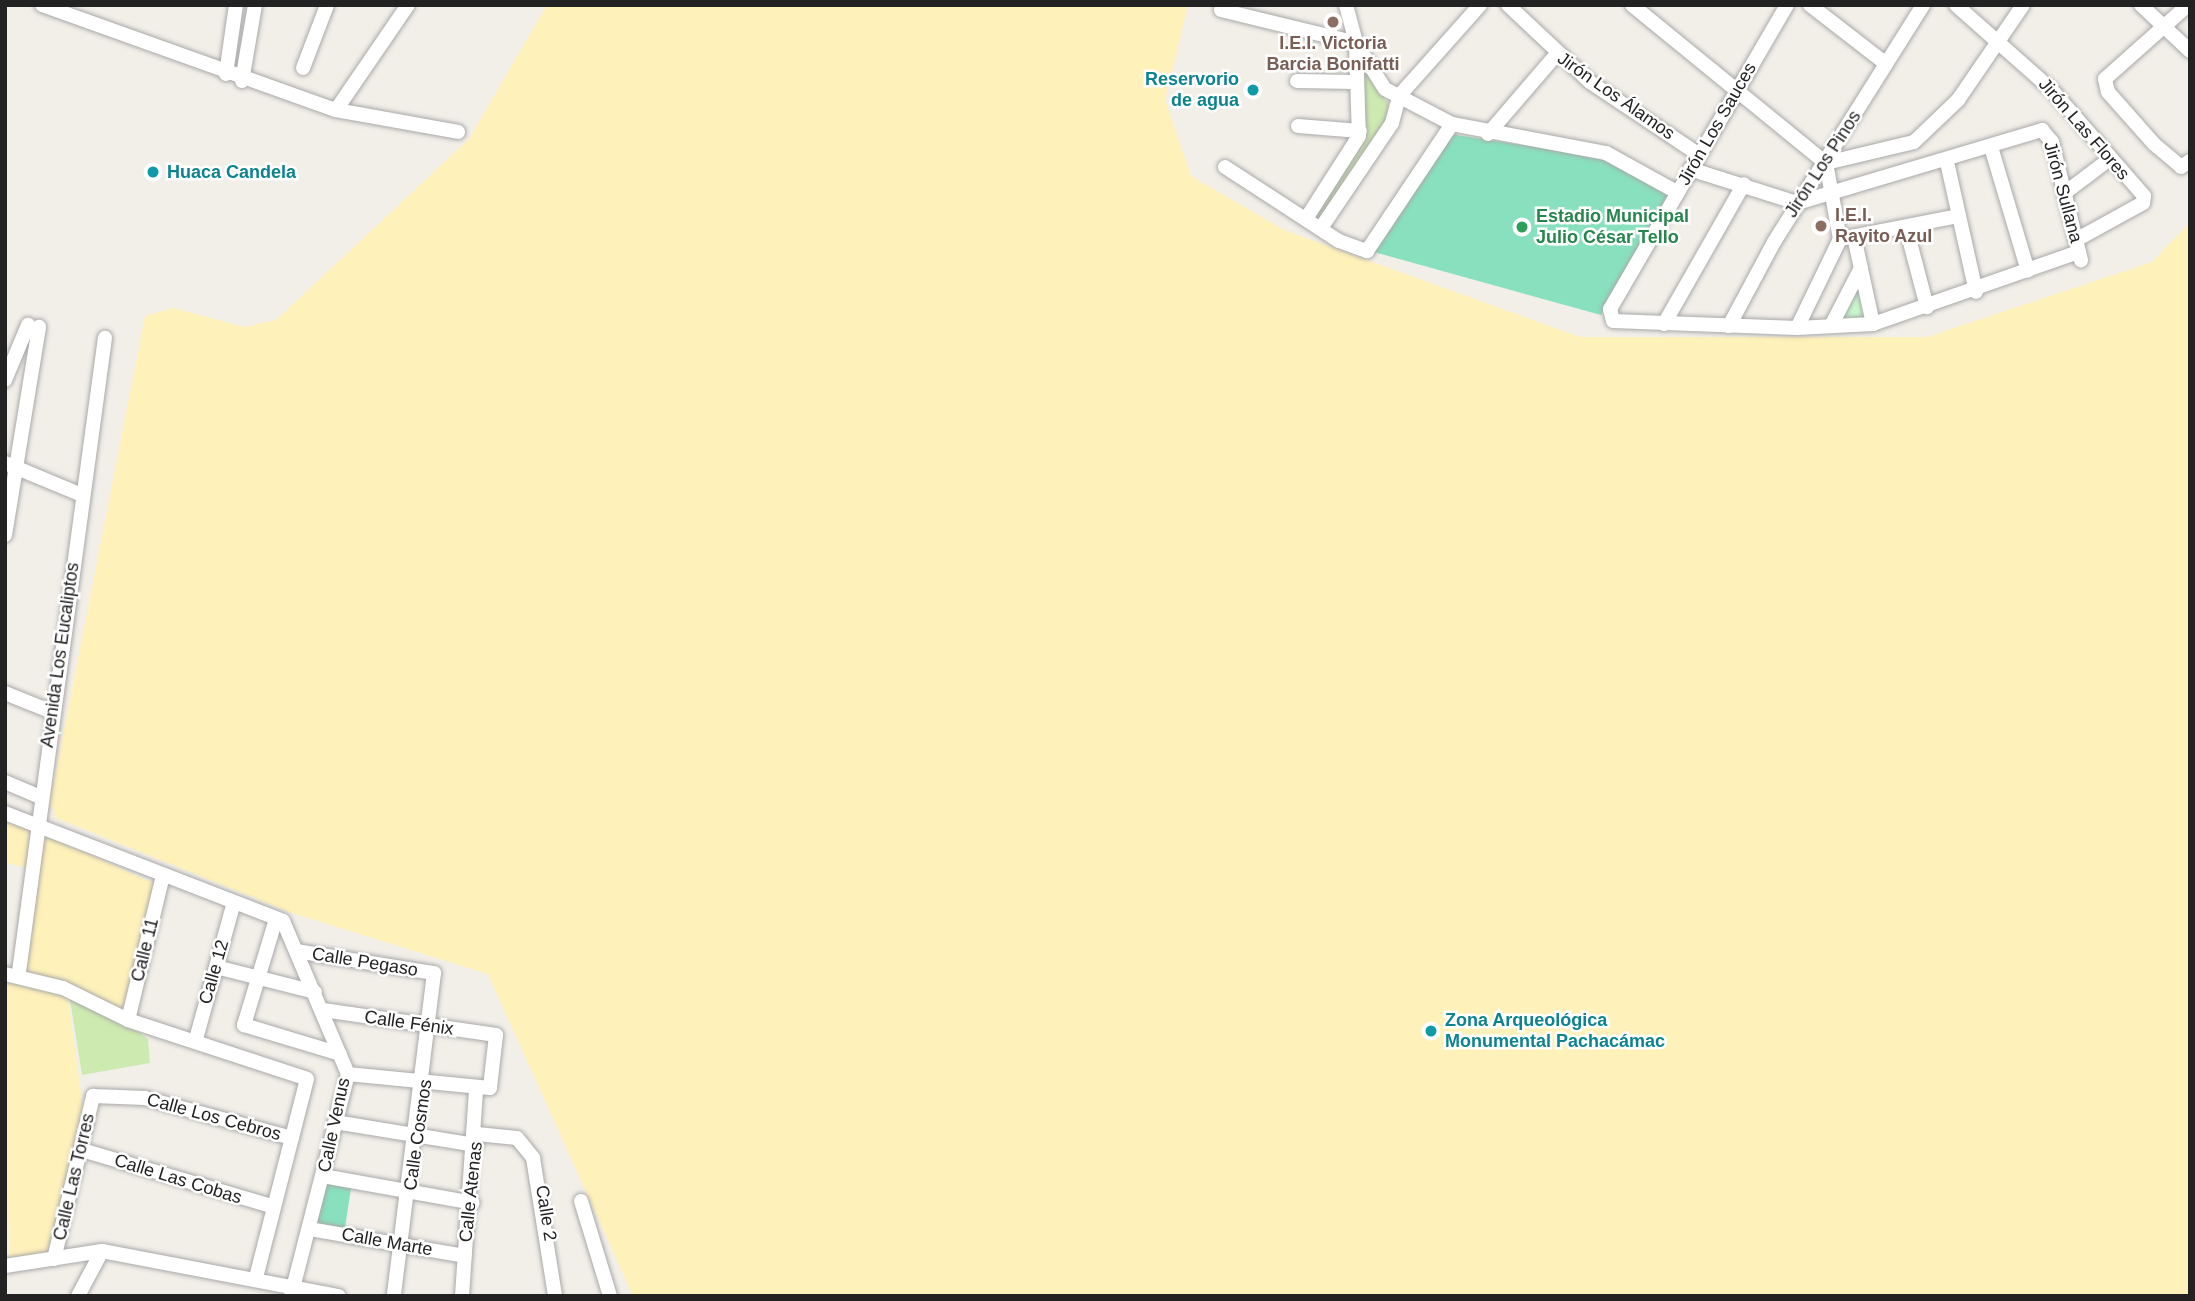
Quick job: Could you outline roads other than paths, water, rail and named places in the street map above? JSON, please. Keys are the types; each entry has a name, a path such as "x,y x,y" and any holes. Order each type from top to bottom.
{"street":[{"path":"42,5 242,81 336,110 458,132"},
{"path":"226,74 236,5"},
{"path":"242,81 255,5"},
{"path":"303,68 327,5"},
{"path":"336,110 408,5"},
{"path":"1321,229 1392,123 1399,96 1480,5"},
{"name":"Jirón Los Álamos","path":"1508,5 1556,55 1698,153"},
{"path":"1632,5 1826,163 1829,192 1860,268 1873,324"},
{"name":"Jirón Los Sauces","path":"1664,324 1610,318 1698,153 1787,5"},
{"path":"1810,5 1886,64"},
{"name":"Jirón Los Pinos","path":"1729,326 1797,203 1826,163 1923,5"},
{"name":"Jirón Las Flores","path":"1956,5 2051,89 2107,161 2145,200 2079,251"},
{"path":"1826,163 1914,142 1958,100 2023,5"},
{"path":"2141,5 2190,51"},
{"path":"2185,164 2137,127 2105,79 2188,5"},
{"path":"1306,219 1360,131 1355,82 1356,43 1351,9"},
{"path":"1220,10 1356,43 1385,89 1452,124 1488,134 1606,153 1677,192"},
{"path":"1488,134 1556,55"},
{"path":"1297,81 1355,82"},
{"path":"1224,167 1321,229 1367,251 1452,124"},
{"path":"1298,126 1360,131"},
{"name":"Jirón Sullana","path":"1991,146 2036,130 2052,142 2079,251"},
{"path":"1690,169 1797,203 1829,192 1947,162 1991,146 2028,271"},
{"path":"2066,192 2107,161"},
{"path":"1947,162 1976,292"},
{"path":"1744,184 1664,324 1797,328 1873,324 1976,292 2079,251"},
{"path":"1797,328 1848,240 1958,216"},
{"path":"1906,227 1927,307"},
{"path":"1831,326 1860,268"},
{"path":"5,380 34,326 10,465 5,535"},
{"name":"Avenida Los Eucaliptos","path":"12,973 37,827 105,338"},
{"path":"10,465 82,495"},
{"path":"5,693 52,712"},
{"path":"5,782 41,797"},
{"path":"5,813 162,879 279,920 244,1025 340,1054"},
{"name":"Calle 11","path":"128,1020 162,879"},
{"name":"Calle 12","path":"196,1039 233,906"},
{"name":"Calle Venus","path":"279,920 315,992 348,1074 293,1291"},
{"name":"Calle Pegaso","path":"296,951 434,974"},
{"path":"215,967 315,992"},
{"path":"12,973 128,1020 196,1039 307,1079 256,1278"},
{"name":"Calle Cosmos","path":"394,1296 404,1245 425,1083 432,1026 434,974"},
{"name":"Calle Fénix","path":"323,1010 496,1035"},
{"name":"Calle Atenas","path":"463,1296 483,1088 496,1035"},
{"path":"348,1074 483,1088"},
{"name":"Calle Los Cebros","path":"93,1096 145,1098 292,1138"},
{"name":"Calle Las Torres","path":"54,1259 93,1096"},
{"path":"335,1122 417,1135 477,1139"},
{"name":"Calle 2","path":"477,1139 517,1138 540,1175 555,1296"},
{"name":"Calle Las Cobas","path":"82,1150 274,1208"},
{"path":"323,1176 473,1203"},
{"path":"580,1201 610,1296"},
{"name":"Calle Marte","path":"310,1229 465,1256"},
{"path":"78,1296 102,1251"},
{"path":"5,1266 102,1251 256,1278 293,1291 339,1296"}],"place":[{"name":"I.E.I. Victoria Barcia Bonifatti","path":"1333,22"},
{"name":"Reservorio de agua","path":"1253,90"},
{"name":"Huaca Candela","path":"153,172"},
{"name":"I.E.I. Rayito Azul","path":"1821,226"},
{"name":"Estadio Municipal Julio César Tello","path":"1522,227"},
{"name":"Zona Arqueológica Monumental Pachacámac","path":"1431,1031"}]}
